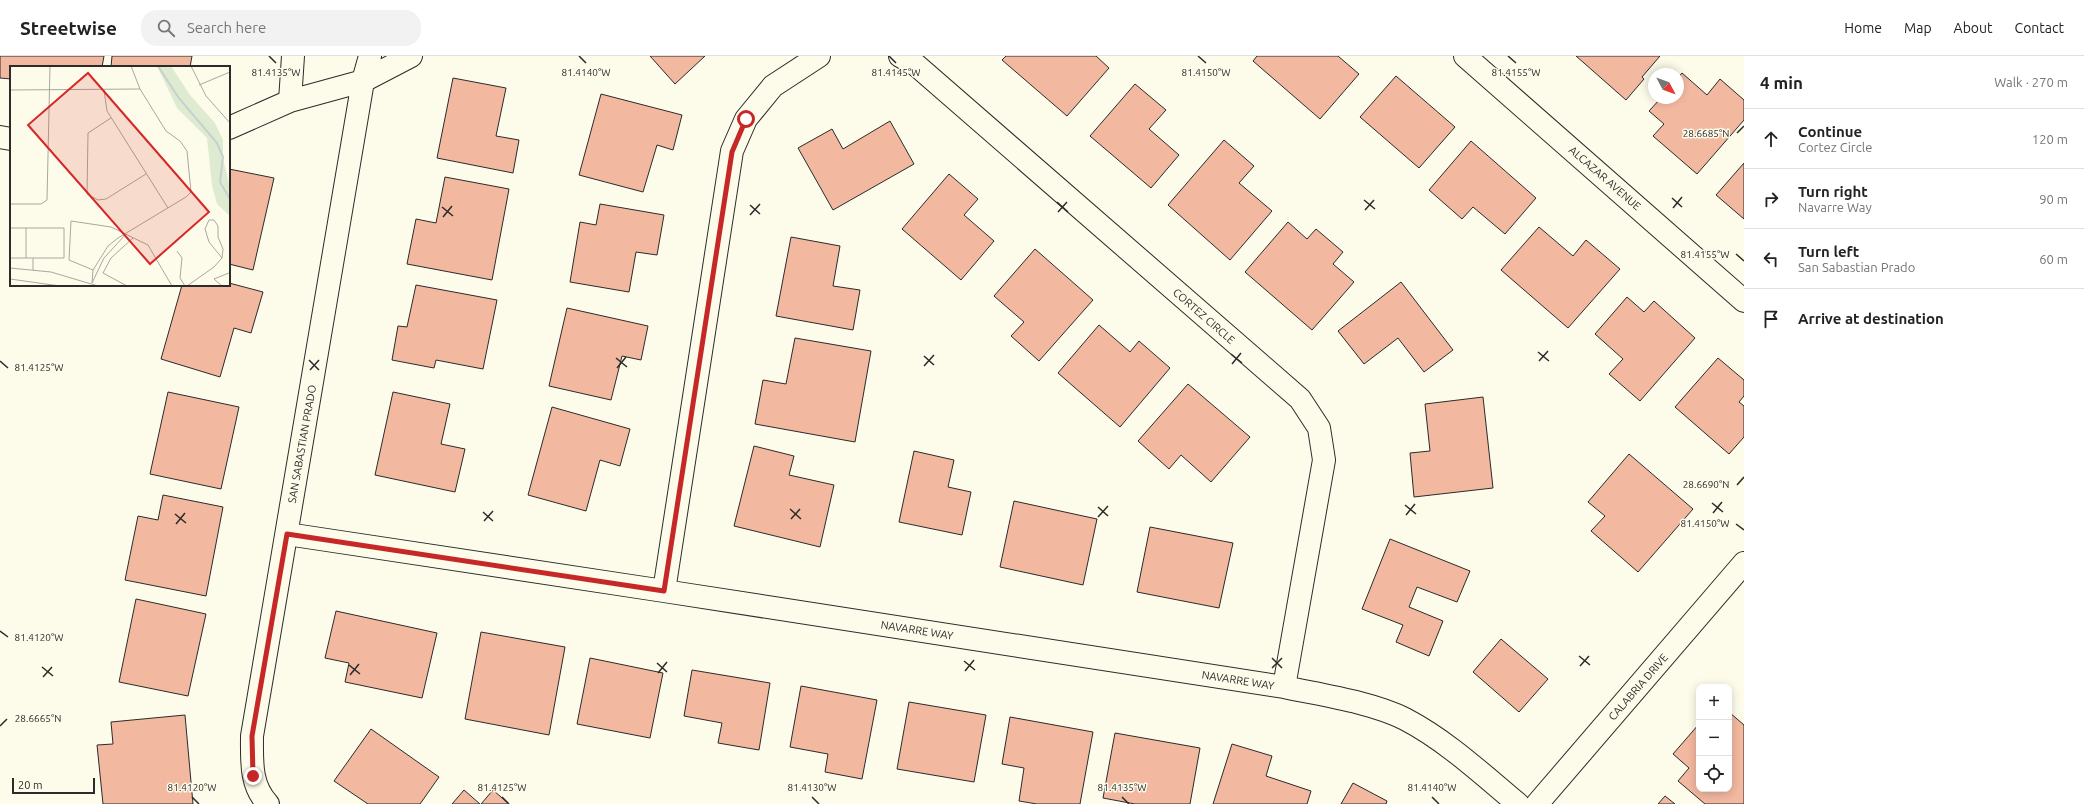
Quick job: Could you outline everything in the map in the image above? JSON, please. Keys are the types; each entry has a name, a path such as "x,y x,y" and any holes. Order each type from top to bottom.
{"street":[{"path":"290,101 293,56"},
{"name":"SAN SABASTIAN PRADO","path":"358,56 363,81"},
{"name":"SAN SABASTIAN PRADO","path":"268,804 262,798 253,776 252,736 363,81 370,56"},
{"path":"230,128 290,101 363,81 411,56"},
{"path":"664,591 732,152 746,119 773,86 819,56"},
{"name":"CORTEZ CIRCLE","path":"900,56 916,65 1300,399 1319,428 1324,460 1284,687"},
{"name":"ALCAZAR AVENUE","path":"1465,56 1744,301"},
{"path":"0,137 10,139"},
{"name":"NAVARRE WAY","path":"287,534 1284,687 1356,702 1405,719 1449,747 1518,804"},
{"name":"CALABRIA DRIVE","path":"1537,804 1742,566"}],"building":[{"path":"0,56 104,56 102,66 10,66 10,79 0,78"},
{"path":"112,56 192,56 190,66 111,66"},
{"path":"650,56 705,56 675,84"},
{"path":"1006,56 1096,56 1109,68 1067,116 1002,60"},
{"path":"1257,56 1338,56 1359,74 1320,119 1253,61"},
{"path":"1576,56 1660,56 1650,68 1648,68 1642,77 1644,79 1626,100"},
{"path":"1684,75 1707,95 1720,79 1744,100 1744,120 1697,174 1653,136 1664,124 1649,111 1655,104 1684,104"},
{"path":"1396,76 1455,127 1419,168 1360,117"},
{"path":"453,78 506,88 496,136 519,140 513,173 437,158"},
{"path":"1135,84 1166,110 1149,129 1179,155 1151,188 1090,136"},
{"path":"601,94 682,115 673,150 657,145 643,192 579,175"},
{"path":"890,121 914,164 833,210 798,148 832,129 843,149"},
{"path":"1224,140 1254,166 1239,183 1272,211 1230,260 1168,205"},
{"path":"1471,141 1536,198 1505,234 1473,207 1462,219 1429,190"},
{"path":"1744,163 1744,219 1716,195"},
{"path":"230,169 274,178 253,270 230,264"},
{"path":"949,174 978,199 964,215 994,241 961,280 902,229"},
{"path":"445,177 509,189 492,280 407,264 416,219 436,223"},
{"path":"600,204 664,215 657,255 636,252 629,292 570,282 580,222 596,225"},
{"path":"1288,222 1307,239 1316,229 1343,252 1333,264 1354,282 1312,330 1245,272"},
{"path":"1539,227 1573,256 1586,240 1620,269 1568,328 1501,270"},
{"path":"791,237 840,246 833,286 860,290 853,330 776,316"},
{"path":"1035,249 1093,300 1039,361 1011,336 1024,322 994,296"},
{"path":"1401,282 1453,350 1424,372 1398,338 1364,364 1338,331"},
{"path":"230,283 263,292 251,333 234,328 220,377 161,359 182,286 230,286"},
{"path":"416,285 497,300 483,369 436,360 434,368 392,360 398,326 407,327"},
{"path":"1627,297 1644,312 1654,301 1695,338 1640,401 1609,374 1623,359 1595,334"},
{"path":"567,308 648,326 641,360 622,356 611,400 549,386"},
{"path":"1099,325 1130,352 1139,341 1170,368 1120,427 1058,373"},
{"path":"795,338 871,351 855,442 755,424 763,380 786,384"},
{"path":"1718,358 1744,380 1744,396 1739,402 1744,406 1744,437 1729,454 1675,407"},
{"path":"1188,384 1250,437 1211,482 1181,455 1169,469 1138,441"},
{"path":"168,392 239,407 221,489 150,474"},
{"path":"393,392 450,404 441,444 465,449 455,492 375,475"},
{"path":"1483,397 1493,488 1414,497 1410,453 1430,451 1425,404"},
{"path":"552,407 630,429 620,466 600,460 586,511 528,495"},
{"path":"754,446 794,456 789,475 834,485 820,547 734,526"},
{"path":"914,451 954,460 948,487 971,492 962,535 899,522"},
{"path":"1629,454 1693,509 1638,572 1591,531 1605,516 1588,502"},
{"path":"163,495 223,507 206,596 125,580 138,516 158,520"},
{"path":"1014,501 1097,519 1083,585 1000,567"},
{"path":"1150,527 1233,543 1219,608 1137,592"},
{"path":"1390,539 1470,571 1457,602 1417,587 1409,607 1443,621 1429,656 1396,642 1403,625 1362,609"},
{"path":"136,599 206,614 188,696 119,682"},
{"path":"336,611 437,633 422,698 345,682 349,663 325,658"},
{"path":"481,632 565,647 549,735 465,719"},
{"path":"1501,639 1548,679 1519,712 1473,672"},
{"path":"590,658 663,673 650,738 577,724"},
{"path":"692,670 770,683 759,750 718,743 722,723 684,716"},
{"path":"801,686 877,700 862,779 825,772 828,754 790,747"},
{"path":"909,702 986,715 974,782 897,769"},
{"path":"185,715 193,804 103,804 97,745 113,744 111,722"},
{"path":"1732,715 1744,725 1744,804 1705,804 1678,781 1689,768 1673,754 1696,727 1696,792 1732,792"},
{"path":"1010,717 1093,732 1080,804 1037,804 1019,801 1024,768 1002,764"},
{"path":"371,729 439,777 420,804 368,804 334,781"},
{"path":"1115,733 1200,748 1190,804 1135,804 1103,798"},
{"path":"1232,744 1272,756 1266,776 1311,791 1307,804 1213,804"},
{"path":"1353,783 1387,801 1386,804 1341,804"},
{"path":"464,790 480,804 452,804"},
{"path":"493,790 509,804 481,804"},
{"path":"1665,796 1675,804 1658,804"}],"route":[{"path":"253,776 252,736 287,534 664,591 732,152 746,119"}]}
